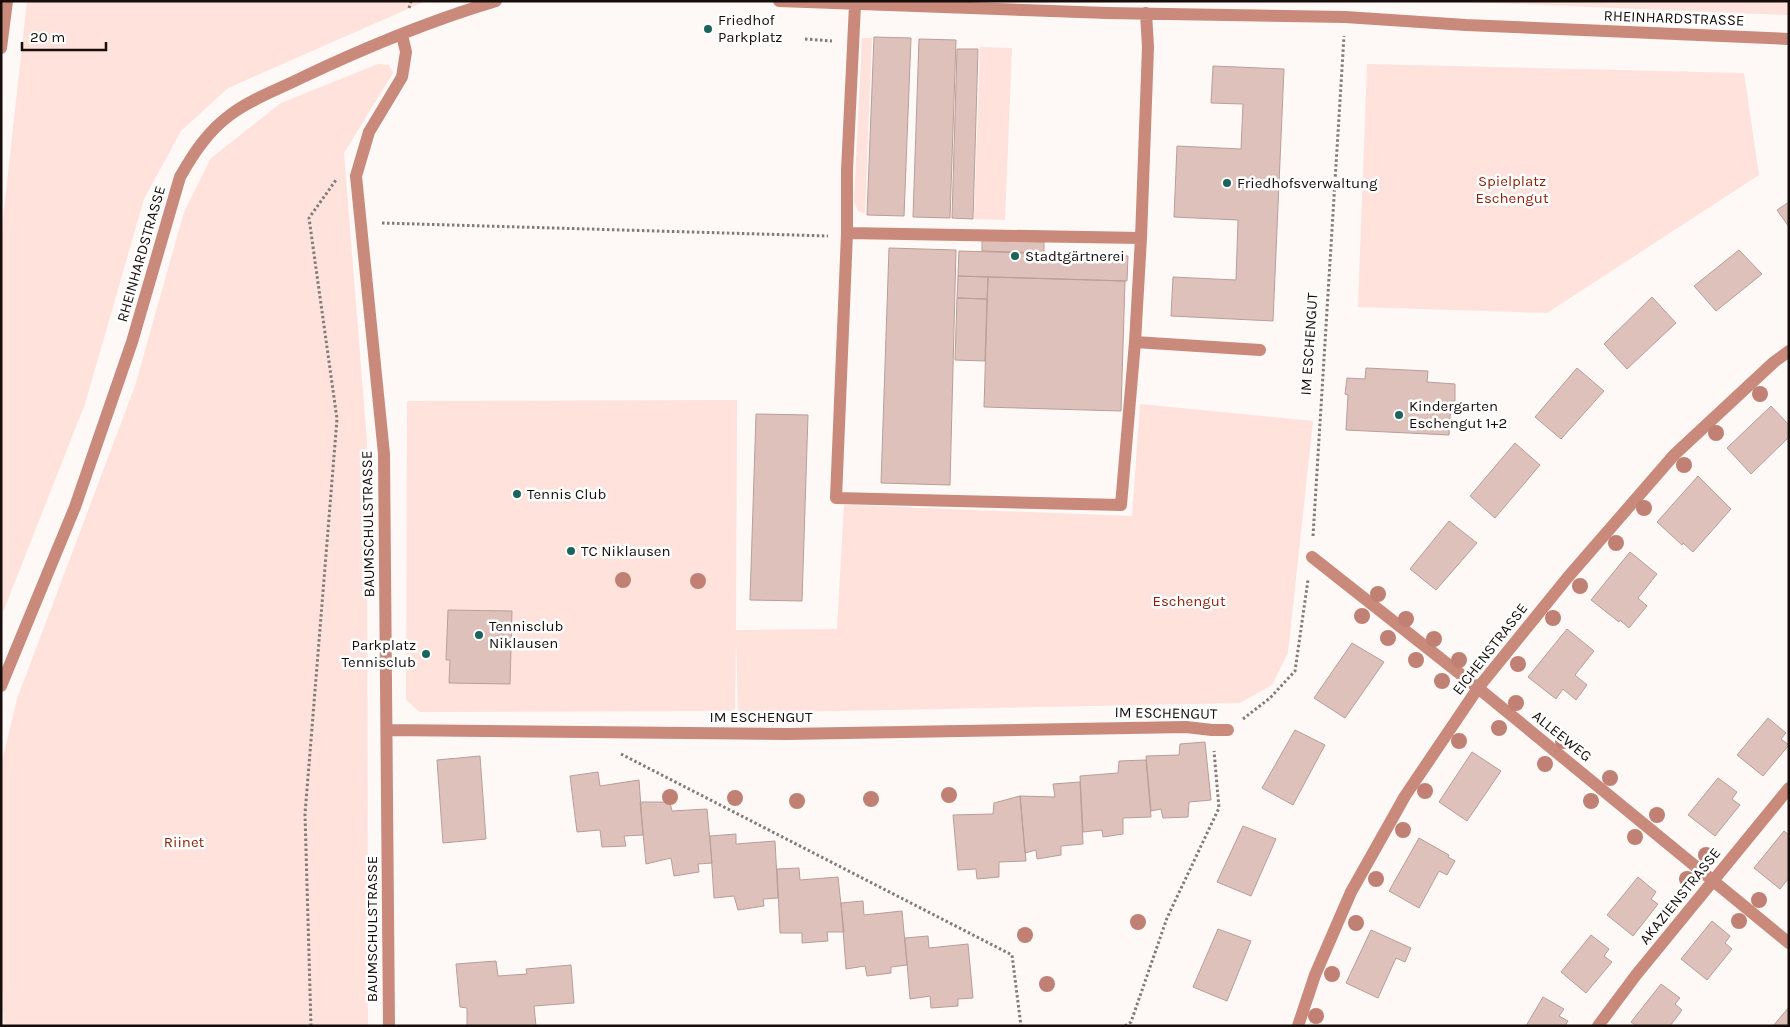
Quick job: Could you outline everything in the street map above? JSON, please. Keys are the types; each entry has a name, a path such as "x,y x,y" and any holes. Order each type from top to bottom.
{"street":[{"path":"1,48 7,1"},
{"name":"RHEINHARDSTRASSE","path":"1,686 75,506 132,342 180,177 192,155 229,116 253,101 351,54 457,13 496,1"},
{"name":"RHEINHARDSTRASSE","path":"779,1 1013,11 1345,17 1466,25 1789,39"},
{"path":"855,4 847,170 847,235 836,498 1122,505 1141,238 1148,47 1146,13"},
{"name":"BAUMSCHULSTRASSE","path":"389,1026 384,454 356,176 369,132 402,76 406,52 402,35"},
{"path":"847,235 1141,238"},
{"path":"1135,342 1260,350"},
{"name":"EICHENSTRASSE","path":"1298,1026 1314,975 1351,892 1405,796 1478,688 1568,578 1674,455 1774,362 1789,351"},
{"name":"ALLEEWEG","path":"1312,557 1478,688 1789,943"},
{"name":"IM ESCHENGUT","path":"387,730 786,734 1186,727 1228,730"},
{"name":"AKAZIENSTRASSE","path":"1598,1026 1636,975 1789,788"}],"path":[{"name":"IM ESCHENGUT","path":"1228,730 1270,698 1296,671 1312,557 1345,17"},
{"path":"805,39 852,42"},
{"path":"311,1026 305,814 337,419 309,218 336,179"},
{"path":"361,224 391,222 847,235"},
{"path":"1125,1026 1131,1022 1167,918 1219,808 1212,730"},
{"path":"614,750 1012,955 1021,1026"}],"green space":[{"path":"27,1 426,1 228,88 181,131 144,199 85,404 1,617 1,237"},
{"path":"1446,1 1789,1 1789,15"},
{"path":"862,38 872,38 865,214 858,211 854,201"},
{"path":"980,47 1012,48 1005,220 974,219"},
{"name":"Riinet","path":"378,64 389,65 393,73 344,153 367,442 368,1026 4,1026 1,978 1,765 17,699 135,386 184,212 211,158 281,103"},
{"name":"Spielplatz Eschengut","path":"1367,64 1744,73 1759,175 1547,313 1358,307"},
{"name":"Eschengut","path":"737,400 736,630 837,629 844,505 1132,516 1140,404 1313,421 1288,653 1272,685 1240,703 738,713 736,639 735,711 420,712 406,700 407,401"}],"building":[{"path":"874,37 911,38 904,216 867,215"},
{"path":"919,39 956,40 950,218 913,217"},
{"path":"957,49 978,49 973,219 952,218"},
{"name":"Friedhofsverwaltung","path":"1213,66 1284,69 1273,321 1171,316 1173,277 1236,280 1238,220 1174,217 1177,146 1241,149 1243,104 1211,103"},
{"path":"1789,202 1789,227 1777,210"},
{"path":"982,240 1044,242 1044,253 982,251"},
{"path":"889,248 956,250 950,485 881,483"},
{"path":"1739,250 1762,274 1716,311 1694,286"},
{"path":"959,251 1128,256 1127,281 958,276"},
{"path":"958,276 988,277 987,299 957,298"},
{"path":"988,277 1125,281 1121,411 984,407"},
{"path":"1652,297 1676,323 1627,369 1604,344"},
{"path":"957,298 987,299 985,361 955,360"},
{"name":"Kindergarten Eschengut 1+2","path":"1366,368 1428,371 1427,382 1455,384 1455,401 1451,401 1449,435 1346,430 1348,395 1345,394 1347,378 1365,379"},
{"path":"1577,368 1604,391 1561,439 1535,417"},
{"path":"1771,406 1789,425 1789,437 1751,474 1727,448"},
{"path":"756,414 808,415 802,601 750,600"},
{"path":"1515,443 1540,465 1495,518 1470,496"},
{"path":"1698,476 1731,509 1693,552 1683,543 1682,545 1657,522"},
{"path":"1449,521 1477,543 1436,590 1410,569"},
{"path":"1630,552 1657,574 1638,598 1647,606 1629,628 1591,600"},
{"name":"Tennisclub Niklausen","path":"448,610 512,611 510,684 449,683 450,660 446,660"},
{"path":"1567,629 1594,651 1575,675 1587,685 1576,700 1563,689 1556,699 1528,677"},
{"path":"1352,643 1384,662 1345,718 1314,698"},
{"path":"1768,718 1786,733 1781,739 1789,745 1763,776 1737,755"},
{"path":"1295,730 1325,745 1293,805 1262,788"},
{"path":"1205,742 1211,800 1189,802 1188,817 1163,818 1161,809 1151,811 1146,756 1179,755 1180,744"},
{"path":"1472,752 1501,771 1467,821 1439,802"},
{"path":"480,756 486,839 443,843 437,760"},
{"path":"1146,760 1151,817 1123,818 1123,834 1103,837 1102,830 1083,832 1080,776 1118,773 1119,761"},
{"path":"598,772 600,786 639,780 643,835 624,836 626,846 602,847 600,830 577,832 570,776"},
{"path":"1718,778 1737,792 1732,799 1740,805 1715,836 1688,815"},
{"path":"1080,782 1083,844 1061,846 1061,855 1037,859 1036,850 1025,853 1020,796 1055,797 1053,784"},
{"path":"1020,796 1026,861 999,862 999,877 977,879 976,869 958,870 953,815 993,814 994,803"},
{"path":"640,802 670,802 672,811 707,809 712,863 698,864 699,872 674,876 671,858 646,864"},
{"path":"1243,826 1276,839 1251,896 1217,882"},
{"path":"1784,831 1789,835 1789,878 1780,889 1754,868"},
{"path":"736,834 736,844 775,841 778,898 763,899 764,906 738,910 734,896 714,898 710,836"},
{"path":"1419,838 1449,855 1448,857 1455,861 1447,875 1439,871 1419,908 1389,891"},
{"path":"799,868 800,880 838,877 844,932 827,932 828,941 802,943 802,933 780,933 777,869"},
{"path":"1638,877 1656,892 1651,899 1658,904 1633,936 1607,915"},
{"path":"863,901 864,915 902,911 907,965 891,967 891,973 867,976 865,966 846,969 841,903"},
{"path":"1712,921 1730,936 1725,943 1732,949 1707,980 1681,959"},
{"path":"1218,929 1251,941 1227,1001 1193,987"},
{"path":"1371,930 1411,948 1405,962 1396,958 1378,998 1346,983"},
{"path":"1591,935 1609,949 1604,956 1612,962 1586,993 1561,972"},
{"path":"928,936 929,948 968,944 973,998 958,999 958,1006 931,1008 930,996 910,999 905,938"},
{"path":"496,961 498,976 527,974 526,969 571,965 574,1003 534,1006 536,1026 467,1026 467,1008 460,1007 456,964"},
{"path":"1661,984 1680,998 1675,1004 1682,1010 1670,1026 1637,1026 1631,1022"},
{"path":"1543,997 1564,1009 1559,1016 1568,1021 1565,1026 1526,1026"},
{"path":"1789,1007 1789,1026 1773,1026"}],"place":[{"name":"Friedhof Parkplatz","path":"708,29"},
{"name":"Friedhofsverwaltung","path":"1227,183"},
{"name":"Stadtgärtnerei","path":"1015,256"},
{"name":"Kindergarten Eschengut 1+2","path":"1399,415"},
{"name":"Tennis Club","path":"517,494"},
{"name":"TC Niklausen","path":"571,551"},
{"name":"Tennisclub Niklausen","path":"479,635"},
{"name":"Parkplatz Tennisclub","path":"426,654"}]}
